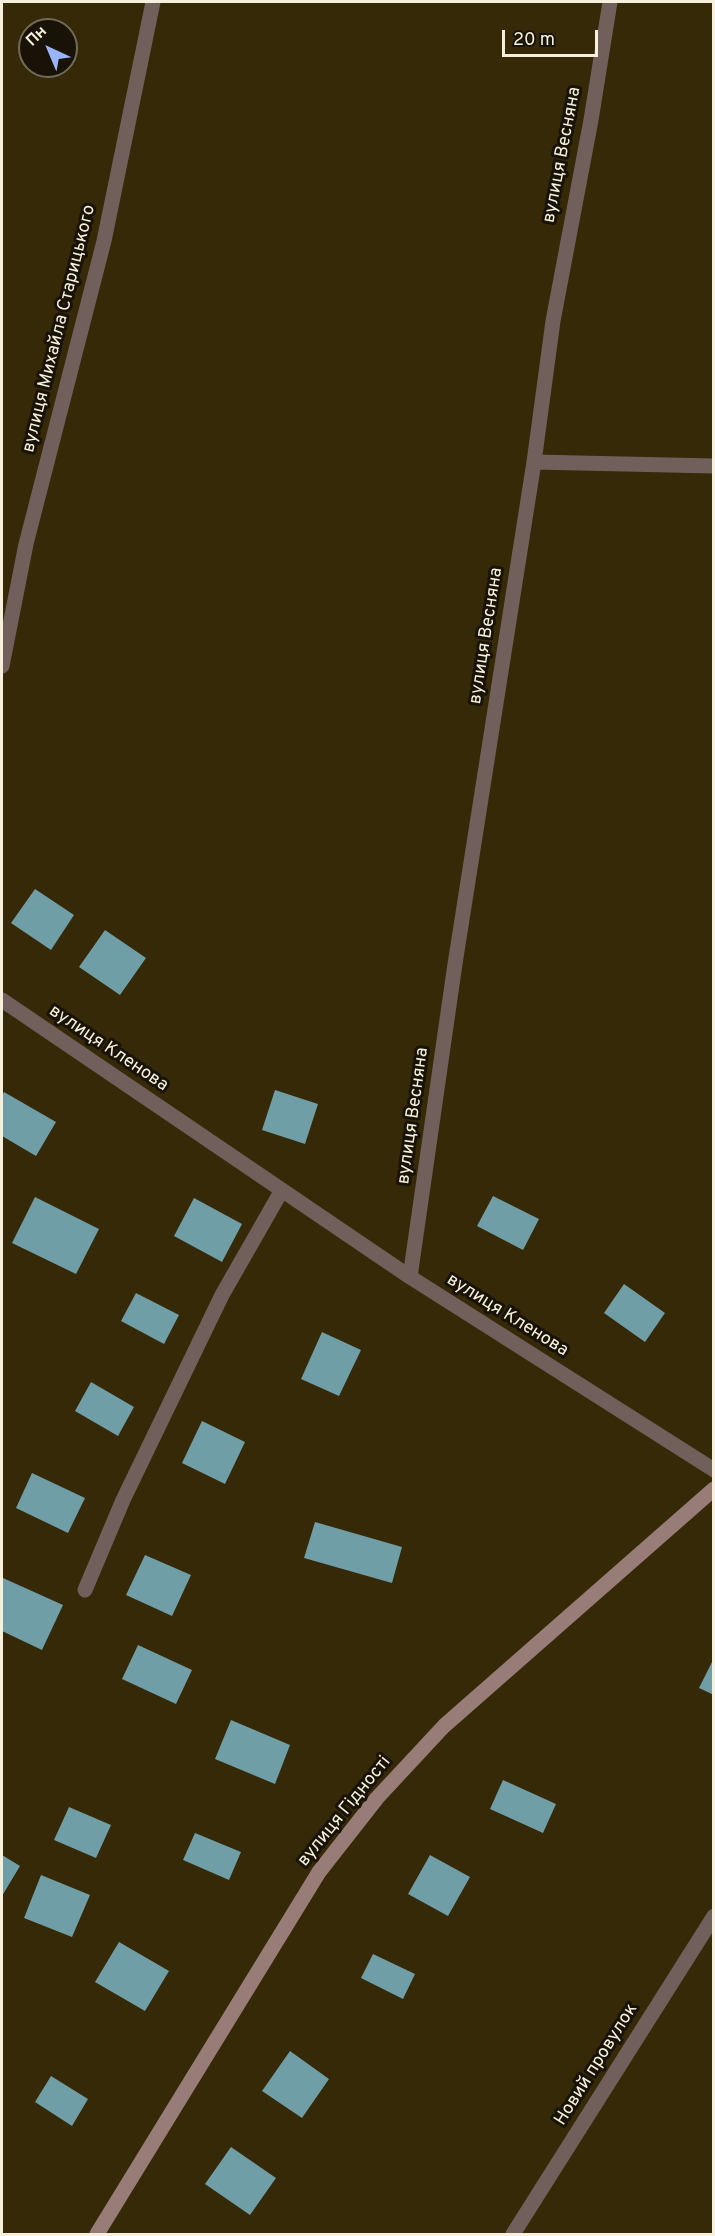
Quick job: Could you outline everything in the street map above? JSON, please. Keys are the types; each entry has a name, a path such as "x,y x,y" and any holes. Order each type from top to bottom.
{"street":[{"name":"вулиця Михайла Старицького","path":"2,666 26,544 104,241 153,2"},
{"name":"вулиця Весняна","path":"410,1277 457,953 534,462 553,321 591,120 610,2"},
{"path":"534,462 714,466"},
{"name":"вулиця Кленова","path":"2,1000 410,1277 714,1470"},
{"path":"85,1590 123,1500 212,1315 282,1190"},
{"name":"вулиця Гідності","path":"97,2235 320,1872 377,1798 444,1726 714,1489"},
{"name":"Новий провулок","path":"513,2235 714,1916"}],"building":[{"path":"35,889 74,915 51,950 11,923"},
{"path":"105,930 146,958 120,995 79,967"},
{"path":"275,1090 318,1104 305,1144 262,1130"},
{"path":"4,1092 56,1122 36,1156 2,1136 2,1096"},
{"path":"493,1196 539,1219 523,1250 477,1226"},
{"path":"35,1197 99,1229 76,1274 12,1243"},
{"path":"194,1198 242,1224 222,1262 174,1236"},
{"path":"624,1284 665,1313 645,1342 604,1313"},
{"path":"136,1293 179,1315 164,1344 121,1321"},
{"path":"322,1332 361,1350 339,1396 301,1379"},
{"path":"91,1382 134,1407 118,1436 75,1411"},
{"path":"202,1421 245,1442 225,1484 182,1463"},
{"path":"32,1473 85,1498 68,1533 16,1508"},
{"path":"315,1522 402,1547 392,1583 304,1558"},
{"path":"145,1555 191,1575 172,1616 126,1595"},
{"path":"3,1578 63,1605 42,1650 2,1631"},
{"path":"138,1645 192,1670 176,1704 122,1679"},
{"path":"714,1658 714,1695 699,1688"},
{"path":"231,1720 290,1745 275,1784 215,1759"},
{"path":"503,1780 556,1804 543,1833 490,1809"},
{"path":"69,1807 111,1825 96,1858 54,1840"},
{"path":"195,1833 241,1852 229,1880 183,1860"},
{"path":"2,1855 20,1866 2,1896"},
{"path":"430,1855 470,1877 448,1916 408,1894"},
{"path":"41,1875 90,1895 72,1937 24,1918"},
{"path":"119,1942 169,1971 145,2011 95,1982"},
{"path":"373,1954 415,1974 403,1999 361,1978"},
{"path":"290,2051 329,2079 302,2118 262,2091"},
{"path":"51,2076 88,2099 72,2126 35,2102"},
{"path":"231,2147 276,2178 250,2215 205,2184"}]}
